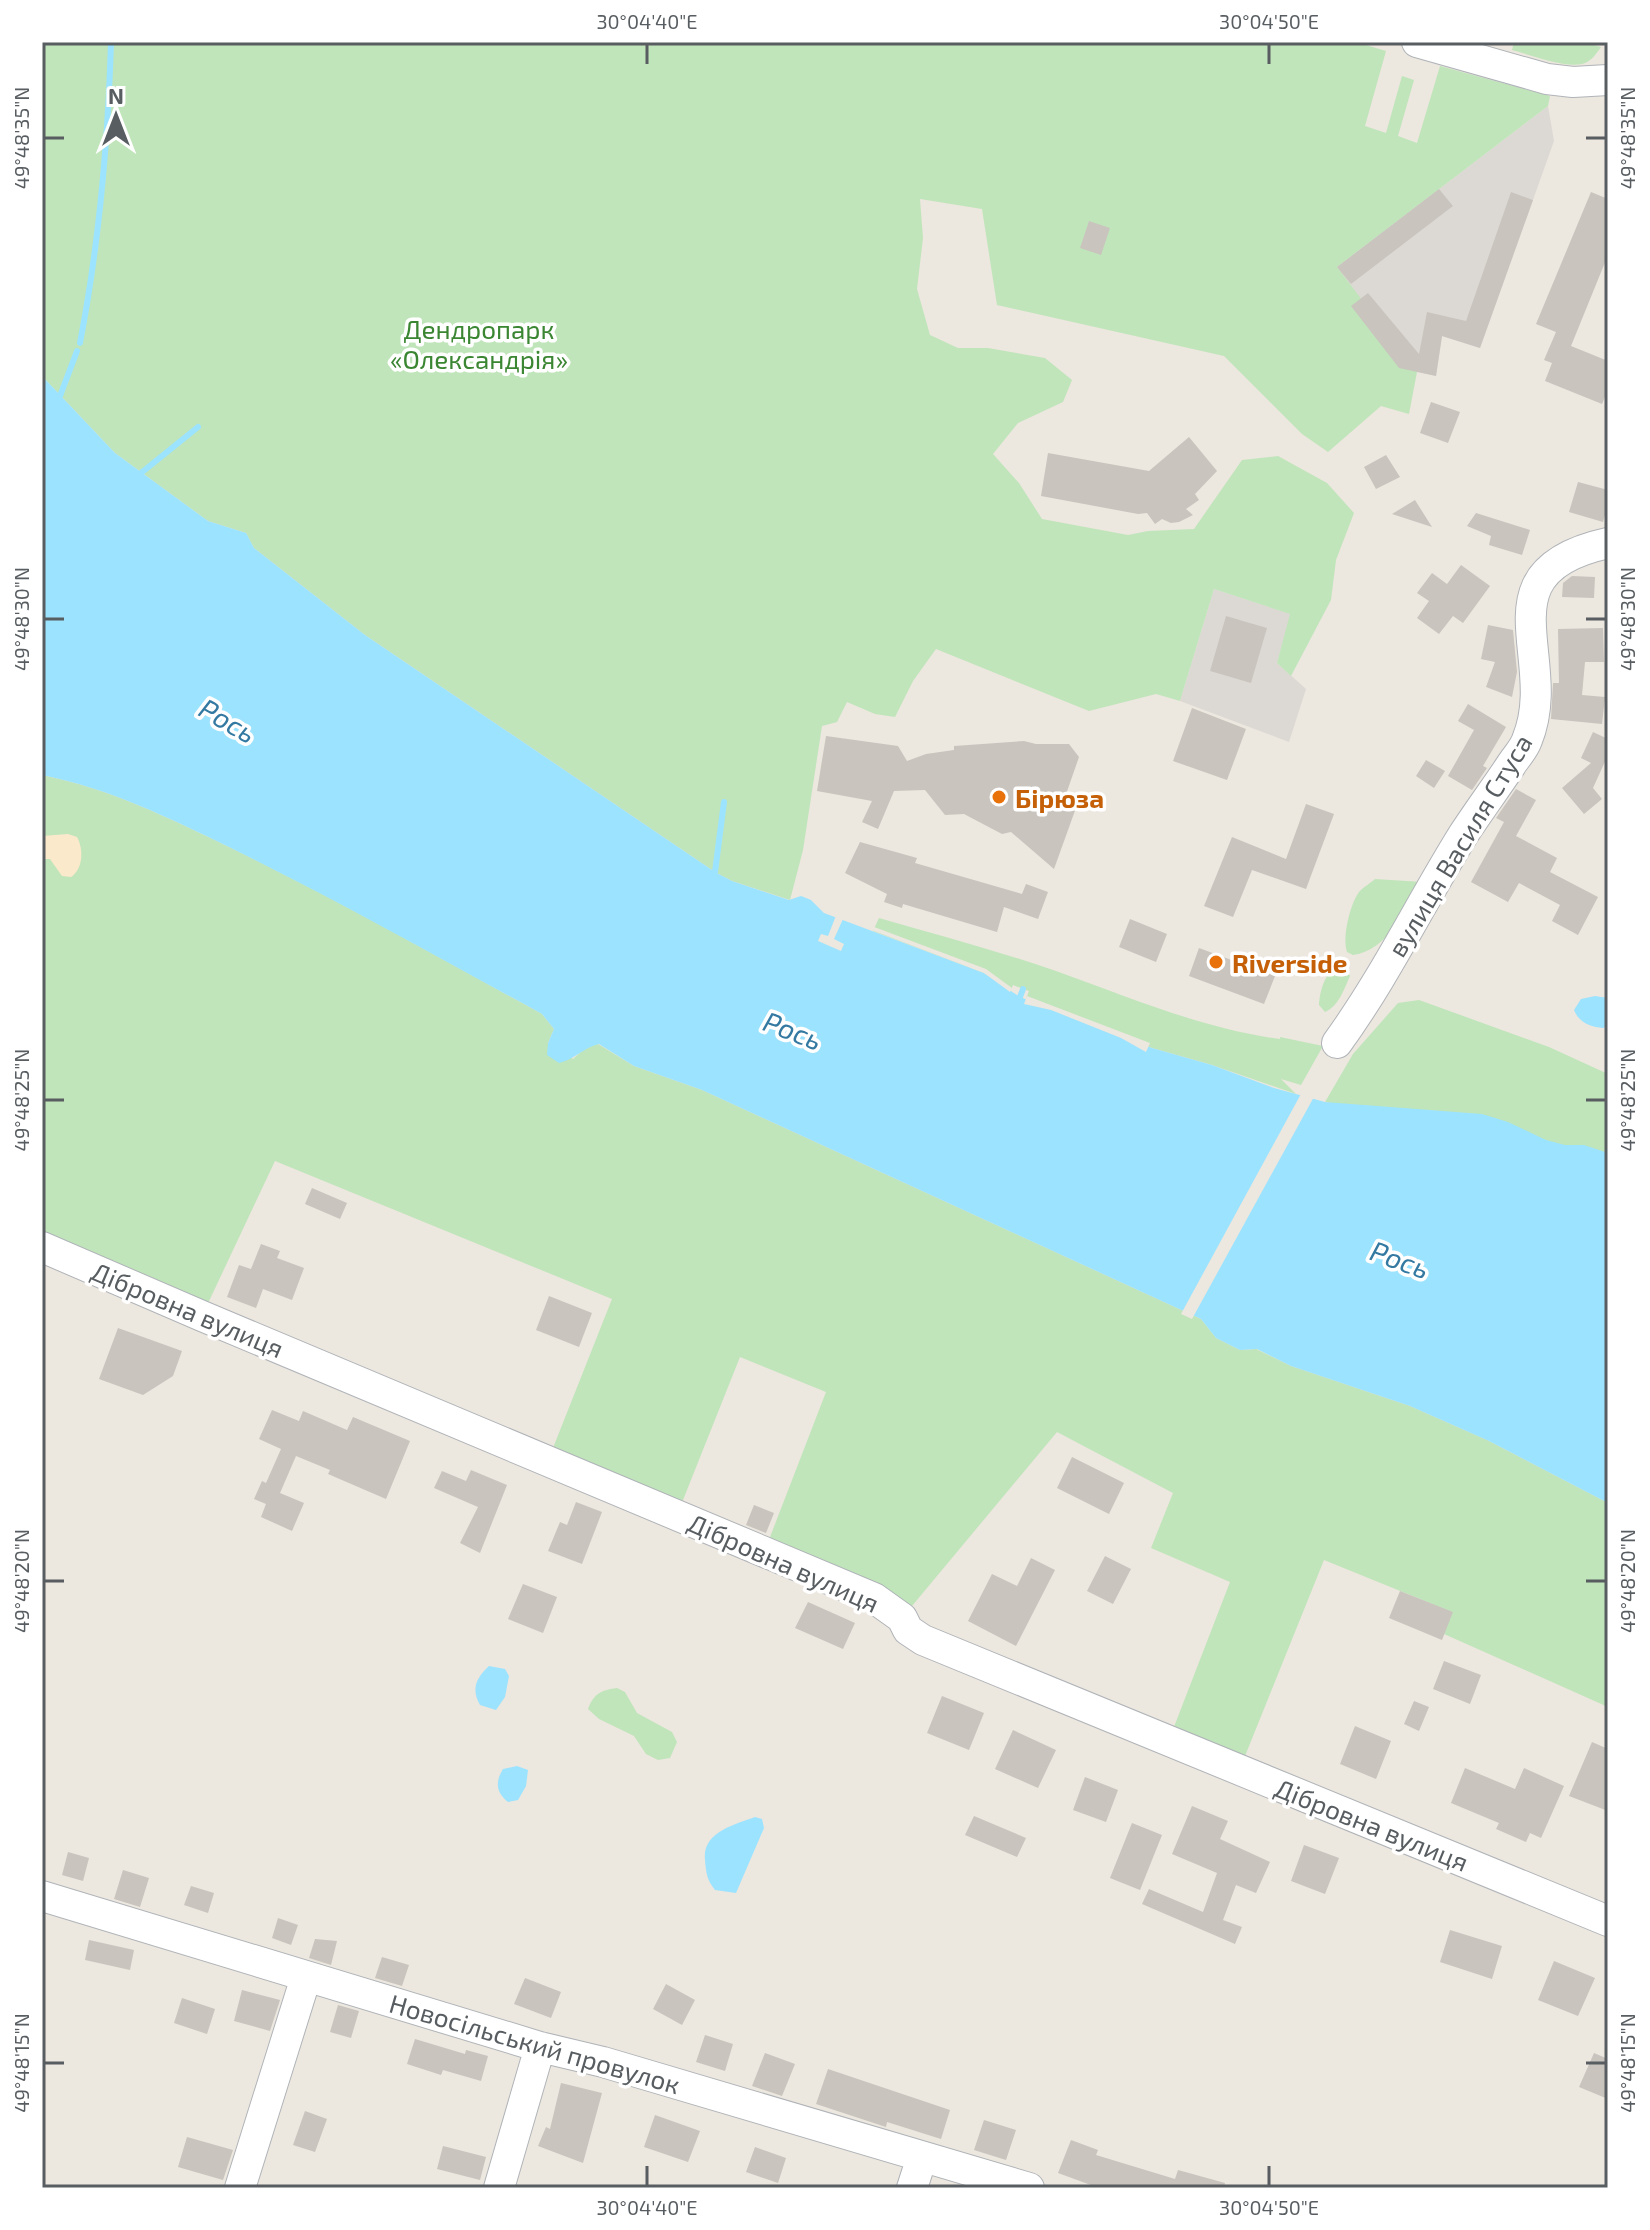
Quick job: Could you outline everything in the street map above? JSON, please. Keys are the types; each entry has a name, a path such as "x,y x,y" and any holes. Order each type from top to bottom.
{"street":[{"path":"1417,42 1547,79 1573,82 1608,80"},
{"name":"вулиця Василя Стуса","path":"1337,1043 1370,997 1462,836 1527,740 1535,703 1531,608 1534,588 1548,569 1562,558 1608,543"},
{"name":"Дібровна вулиця","path":"42,1247 874,1598 902,1618 908,1630 923,1640 1608,1921"},
{"name":"Новосільський провулок","path":"42,1896 540,2047 603,2062 1029,2188"},
{"path":"240,2188 306,1977"},
{"path":"499,2188 540,2047"},
{"path":"912,2188 922,2157"}],"shaded area":[{"path":"1548,106 1554,141 1480,348 1442,336 1436,376 1399,368 1337,267"},
{"path":"1214,589 1291,614 1277,663 1306,689 1289,742 1180,701"}],"green space":[{"name":"Дендропарк «Олександрія»","path":"42,42 1356,42 1386,51 1365,126 1386,133 1402,76 1414,80 1398,136 1417,143 1440,66 1550,96 1548,106 1337,267 1417,372 1409,414 1381,406 1328,452 1302,434 1224,356 997,305 982,209 920,199 923,238 917,289 930,335 958,348 988,348 1045,358 1072,380 1063,402 1018,423 993,454 1019,483 1042,519 1128,535 1194,529 1242,460 1278,456 1327,483 1354,513 1336,560 1331,600 1291,676 1277,663 1290,614 1214,589 1180,701 1156,694 1089,711 936,649 913,681 895,717 875,714 847,702 837,722 822,726 803,850 790,900 732,881 715,872 365,635 254,548 246,533 208,521 115,453 42,376"},
{"path":"1514,42 1584,42 1601,47 1588,61 1575,65 1512,50"},
{"path":"42,775 91,788 161,815 348,908 542,1014 554,1029 548,1043 573,1059 586,1047 598,1044 634,1066 702,1090 1201,1319 1216,1338 1240,1350 1256,1349 1291,1366 1410,1406 1489,1441 1608,1503 1608,1707 1444,1634 1452,1612 1324,1560 1243,1761 1172,1732 1230,1582 1151,1548 1173,1493 1057,1432 902,1618 765,1550 826,1392 740,1357 681,1505 551,1453 612,1299 275,1161 202,1316 42,1247"},
{"path":"1375,879 1423,882 1386,937 1366,952 1353,955 1347,952 1346,946 1350,913 1359,892"},
{"path":"879,918 1034,964 1195,1020 1251,1034 1323,1046 1301,1085 1281,1079 1296,1094 1152,1048 1026,999 1029,991 1013,985 1010,992 984,973 873,931"},
{"path":"1337,967 1346,970 1350,976 1337,1001 1325,1012 1319,1005 1322,989 1326,978"},
{"path":"1419,1000 1549,1047 1608,1074 1608,1194 1395,1115 1325,1102 1353,1054 1398,1003"},
{"path":"617,1688 625,1692 637,1713 672,1732 677,1742 670,1758 658,1760 646,1754 634,1736 599,1719 588,1709 599,1693"}],"sand":[{"path":"68,834 77,837 81,853 78,869 71,877 62,876 50,859 42,859 42,836"}],"water":[{"name":"Рось","path":"42,376 115,453 208,521 246,533 254,548 365,635 732,881 789,900 801,896 811,900 824,913 984,973 1020,997 1152,1048 1212,1065 1274,1088 1325,1102 1482,1114 1546,1140 1565,1145 1584,1145 1608,1153 1608,1503 1489,1441 1410,1406 1291,1366 1257,1349 1240,1350 1216,1338 1201,1319 702,1090 634,1066 599,1044 559,1063 547,1055 554,1029 542,1014 206,836 114,796 42,775"},
{"path":"1595,996 1608,998 1608,1026 1603,1028 1586,1024 1574,1010 1581,999"},
{"path":"489,1666 505,1669 509,1676 505,1697 496,1710 480,1705 475,1689 478,1679"},
{"path":"517,1766 528,1770 526,1786 518,1800 508,1802 499,1791 499,1778 503,1769"},
{"path":"755,1817 762,1819 764,1828 736,1893 715,1890 706,1869 705,1850 721,1831"}],"pier":[{"path":"837,913 986,969 1012,988 1010,992 984,973 843,919 834,939 844,944 841,951 818,941 821,934 828,936"},
{"path":"1027,996 1150,1043 1146,1052 1121,1038 1051,1010 1024,1004"},
{"path":"1302,1092 1315,1095 1192,1319 1181,1314"}],"building":[{"path":"1439,189 1453,206 1351,284 1337,267"},
{"path":"1511,192 1533,200 1480,348 1442,336 1436,376 1399,368 1351,306 1368,293 1419,354 1427,312 1466,321"},
{"path":"1591,192 1608,199 1608,255 1571,346 1608,361 1608,389 1602,404 1545,381 1552,363 1544,360 1556,332 1536,324"},
{"path":"1089,221 1110,228 1101,255 1080,248"},
{"path":"1431,402 1460,412 1448,443 1420,433"},
{"path":"1189,437 1217,471 1195,494 1199,500 1186,509 1193,515 1179,522 1162,519 1155,524 1147,513 1138,514 1041,496 1048,453 1149,471"},
{"path":"1386,455 1400,477 1376,489 1364,467"},
{"path":"1578,482 1608,490 1603,522 1569,512"},
{"path":"1415,500 1432,527 1392,514"},
{"path":"1476,513 1530,530 1522,555 1489,545 1491,536 1467,526"},
{"path":"1461,565 1490,586 1463,623 1453,616 1439,634 1417,618 1429,601 1417,593 1432,573 1447,584"},
{"path":"1572,576 1595,577 1594,598 1562,597 1563,583"},
{"path":"1226,616 1267,628 1251,683 1210,671"},
{"path":"1488,625 1513,630 1517,672 1512,697 1486,687 1495,662 1481,659"},
{"path":"1603,628 1604,662 1585,662 1582,695 1605,697 1602,724 1551,719 1553,683 1559,683 1558,629"},
{"path":"1468,704 1506,727 1483,766 1487,768 1472,790 1448,776 1474,730 1458,721"},
{"path":"1192,708 1246,729 1227,780 1173,761"},
{"path":"1593,732 1608,739 1608,755 1593,788 1602,799 1584,814 1562,788 1591,763 1581,758"},
{"name":"Бірюза","path":"826,736 898,746 907,761 926,754 954,750 954,746 1024,741 1069,744 1079,757 1064,800 1077,805 1054,869 1011,832 1002,834 964,814 945,815 925,790 894,791 878,829 862,822 872,801 817,791"},
{"path":"1426,760 1445,771 1434,788 1416,776"},
{"path":"1516,789 1536,800 1516,836 1557,858 1550,872 1598,897 1578,935 1552,921 1560,905 1519,883 1508,902 1471,882 1504,822 1496,818"},
{"path":"1306,804 1334,814 1306,889 1252,870 1233,917 1204,906 1232,837 1286,859"},
{"path":"860,842 917,858 915,863 1022,894 1026,884 1048,892 1038,919 1004,907 997,932 903,904 902,908 884,902 887,894 845,873"},
{"path":"1130,919 1167,934 1156,962 1119,947"},
{"name":"Riverside","path":"1199,948 1275,976 1264,1004 1189,976"},
{"path":"312,1188 347,1203 340,1219 305,1204"},
{"path":"261,1244 280,1251 277,1258 304,1268 292,1300 263,1289 256,1308 227,1297 239,1265 251,1269"},
{"path":"549,1296 592,1313 579,1347 536,1330"},
{"path":"118,1328 182,1351 173,1376 143,1395 99,1379"},
{"path":"272,1410 299,1421 303,1411 347,1430 353,1417 410,1441 386,1499 328,1474 330,1470 296,1456 280,1493 304,1503 292,1531 261,1517 266,1504 254,1499 262,1481 266,1483 281,1449 259,1439"},
{"path":"1072,1457 1124,1483 1109,1514 1057,1488"},
{"path":"471,1470 507,1485 480,1553 460,1543 478,1507 434,1488 442,1471 466,1481"},
{"path":"576,1502 602,1512 582,1564 548,1551 560,1522 567,1525"},
{"path":"754,1505 774,1513 766,1533 746,1525"},
{"path":"1105,1556 1131,1569 1113,1604 1087,1591"},
{"path":"1031,1558 1055,1570 1016,1646 968,1621 992,1574 1017,1586"},
{"path":"523,1584 557,1597 543,1633 508,1619"},
{"path":"1400,1591 1453,1612 1442,1640 1389,1618"},
{"path":"808,1602 855,1623 843,1649 795,1628"},
{"path":"1444,1661 1481,1675 1470,1704 1433,1689"},
{"path":"942,1696 984,1713 969,1750 927,1733"},
{"path":"1414,1701 1429,1707 1419,1731 1404,1724"},
{"path":"1355,1726 1391,1741 1376,1779 1340,1764"},
{"path":"1013,1730 1056,1750 1038,1788 995,1769"},
{"path":"1592,1742 1608,1749 1608,1811 1569,1796"},
{"path":"1465,1768 1515,1789 1524,1768 1564,1786 1541,1838 1530,1833 1526,1842 1496,1829 1499,1823 1451,1803"},
{"path":"1085,1777 1118,1790 1106,1822 1073,1810"},
{"path":"1192,1806 1228,1821 1220,1839 1270,1862 1256,1893 1236,1885 1223,1920 1242,1927 1235,1944 1142,1904 1149,1889 1203,1912 1217,1873 1172,1854"},
{"path":"974,1816 1026,1838 1017,1857 965,1835"},
{"path":"1132,1823 1162,1835 1140,1890 1110,1878"},
{"path":"1304,1845 1339,1858 1325,1894 1291,1881"},
{"path":"68,1852 89,1858 83,1881 62,1875"},
{"path":"123,1870 149,1878 140,1907 114,1899"},
{"path":"191,1886 214,1893 208,1913 184,1905"},
{"path":"278,1918 298,1925 291,1945 272,1938"},
{"path":"1450,1930 1502,1946 1492,1979 1440,1962"},
{"path":"315,1939 337,1941 331,1965 309,1958"},
{"path":"89,1940 134,1950 130,1970 85,1960"},
{"path":"382,1957 409,1965 402,1986 375,1978"},
{"path":"1554,1961 1595,1978 1578,2016 1538,2000"},
{"path":"525,1978 561,1992 551,2018 514,2004"},
{"path":"666,1984 695,2000 682,2025 653,2009"},
{"path":"242,1990 280,2000 270,2031 234,2021"},
{"path":"182,1998 215,2009 207,2034 174,2023"},
{"path":"338,2005 359,2011 351,2038 330,2032"},
{"path":"705,2035 733,2044 725,2071 696,2062"},
{"path":"415,2039 465,2054 466,2050 488,2056 481,2081 443,2070 441,2075 407,2064"},
{"path":"765,2053 795,2064 782,2096 752,2086"},
{"path":"1594,2053 1608,2059 1608,2099 1579,2087"},
{"path":"828,2069 950,2110 941,2139 887,2122 886,2127 816,2104"},
{"path":"561,2083 602,2093 583,2163 538,2146 546,2127 550,2129"},
{"path":"305,2111 327,2119 315,2152 293,2145"},
{"path":"655,2115 700,2131 688,2162 644,2147"},
{"path":"984,2120 1016,2130 1006,2160 974,2150"},
{"path":"187,2137 233,2150 223,2180 178,2167"},
{"path":"1071,2140 1098,2150 1096,2155 1175,2179 1178,2170 1225,2183 1224,2188 1099,2188 1058,2173"},
{"path":"443,2146 486,2157 480,2180 437,2169"},
{"path":"755,2147 786,2158 778,2183 746,2172"}],"waterway":[{"path":"80,343 102,193 111,42"},
{"path":"60,396 77,351"},
{"path":"141,473 198,427"},
{"path":"715,872 724,802"},
{"path":"1020,997 1023,989"}],"place":[{"name":"Бірюза","path":"999,797"},
{"name":"Riverside","path":"1216,962"}]}
